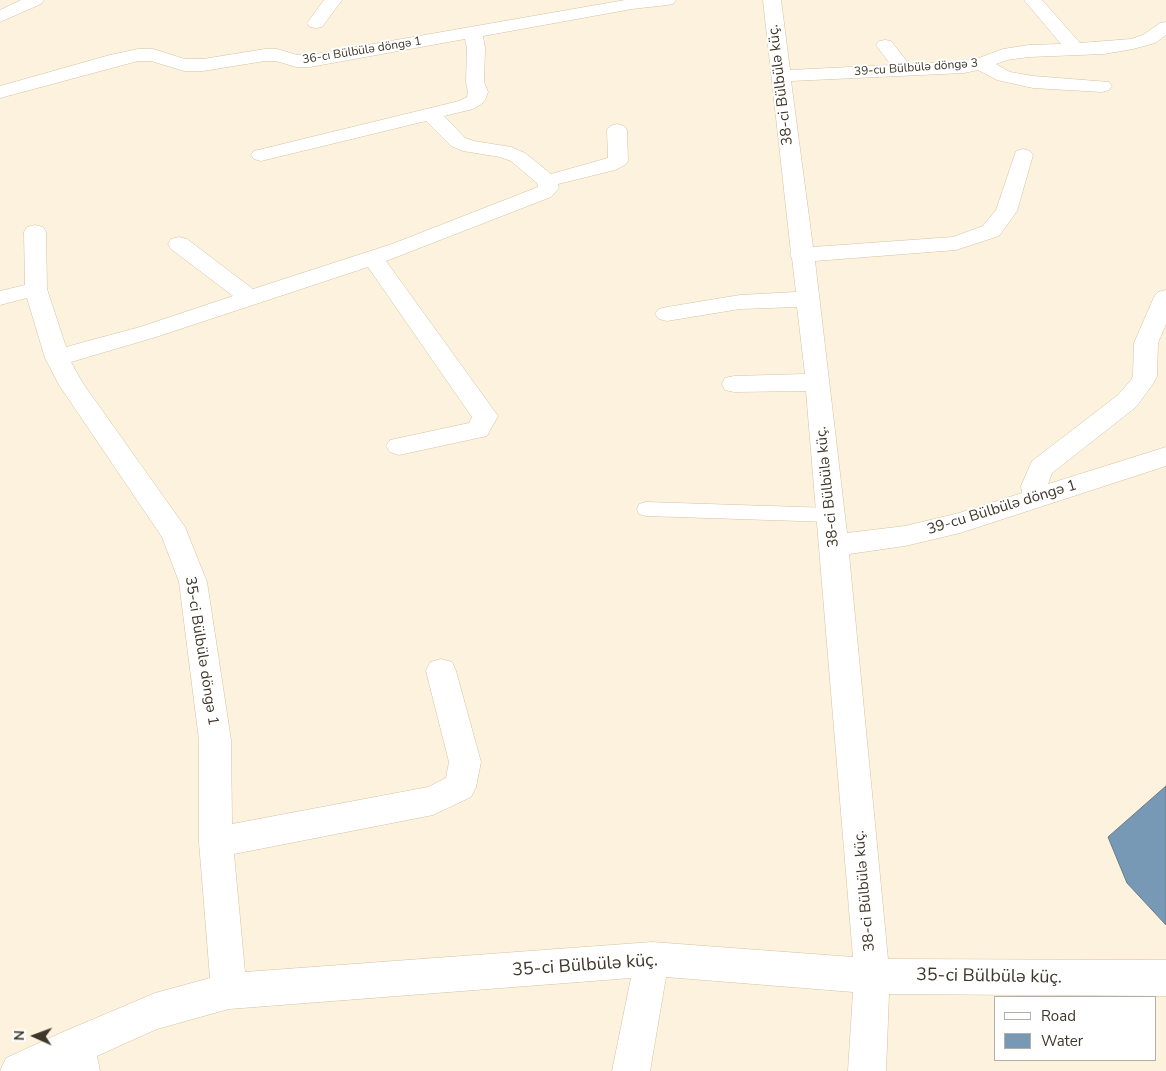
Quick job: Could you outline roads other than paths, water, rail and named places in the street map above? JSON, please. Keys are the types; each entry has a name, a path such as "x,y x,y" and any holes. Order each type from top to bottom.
{"street":[{"path":"0,17 35,0"},
{"path":"316,23 333,0"},
{"name":"36-cı Bülbülə döngə 1","path":"0,92 117,59 138,55 153,55 184,65 203,65 265,55 277,55 296,61 310,61 632,4 667,0"},
{"name":"38-ci Bülbülə küç.","path":"772,0 801,255 818,382 834,545 872,976 867,1071"},
{"path":"1033,0 1075,49"},
{"name":"39-cu Bülbülə döngə 3","path":"780,76 964,67 981,64 1003,55 1029,50 1123,45 1149,39 1166,27"},
{"path":"261,155 431,114 466,105 475,100 478,92 475,82 476,48 473,32"},
{"path":"1149,39 1166,51"},
{"path":"885,45 904,70"},
{"path":"981,64 1004,76 1033,82 1102,86"},
{"path":"57,358 148,332 373,258 544,193 549,188 547,181 518,157 504,151 470,147 458,142 431,114"},
{"path":"547,181 608,166 618,160 617,130"},
{"path":"801,255 947,244 991,231 1006,211 1023,155"},
{"name":"35-ci Bülbülə döngə 1","path":"35,232 36,289 57,358 71,385 175,534 193,582 215,740 216,842 230,991"},
{"path":"179,244 251,299"},
{"path":"373,258 485,416 478,430 399,446"},
{"path":"0,298 36,289"},
{"path":"1036,498 1034,486 1041,468 1127,401 1142,384 1146,376 1146,343 1166,297"},
{"path":"667,314 740,302 808,299"},
{"path":"734,384 818,382"},
{"name":"39-cu Bülbülə döngə 1","path":"834,545 905,536 960,524 1166,456"},
{"path":"216,842 434,801 460,787 465,762 440,671"},
{"path":"631,1071 652,959"},
{"name":"35-ci Bülbülə küç.","path":"19,1071 78,1058 155,1011 230,991 652,959 872,976 1166,978"}],"lane":[{"path":"646,509 831,515"}],"water":[{"path":"1166,786 1166,925 1127,883 1108,837"}]}
